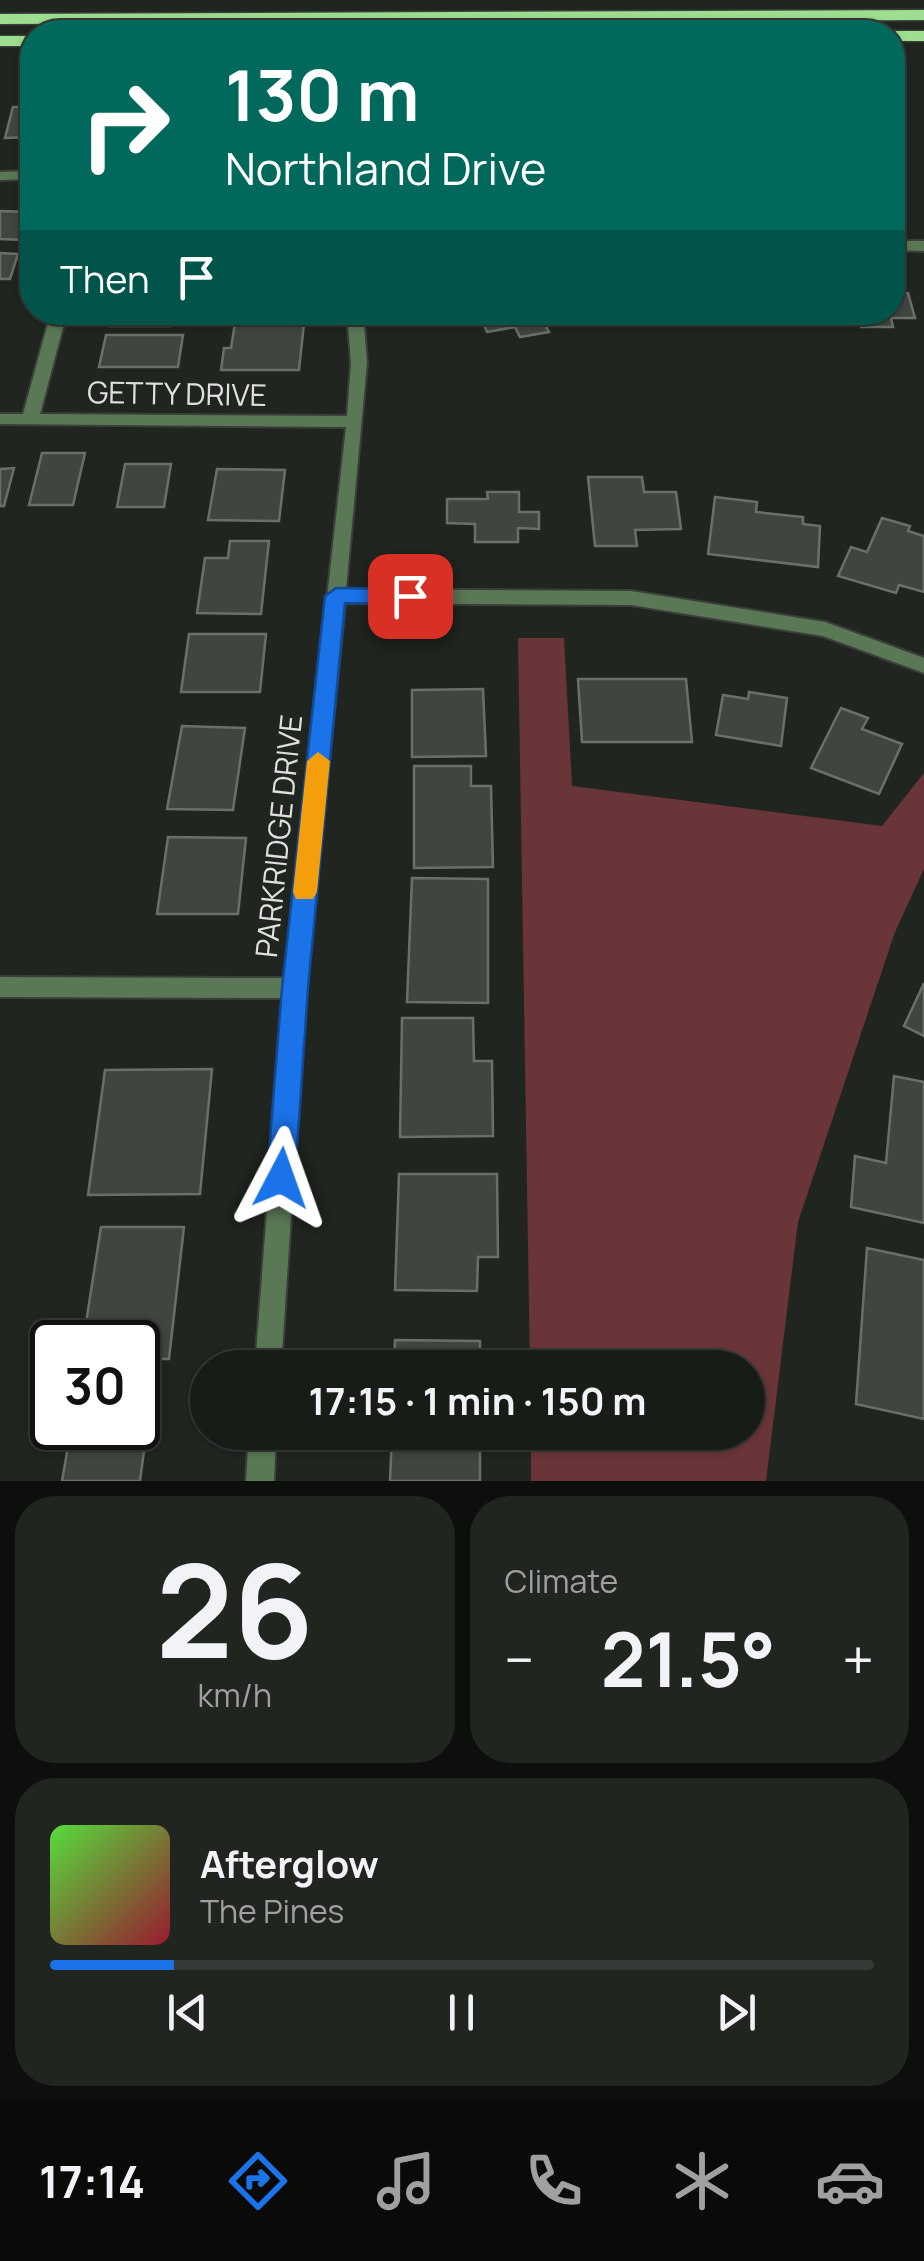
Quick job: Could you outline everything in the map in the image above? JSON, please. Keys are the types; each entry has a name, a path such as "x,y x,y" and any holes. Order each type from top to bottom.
{"highway":[{"path":"0,19 924,15"}],"street":[{"path":"30,419 55,325"},
{"name":"PARKRIDGE DRIVE","path":"269,1350 295,988 359,363 356,325"},
{"name":"GETTY DRIVE","path":"0,419 354,422"},
{"path":"336,596 631,598 825,629 924,666"},
{"path":"0,987 295,988"},
{"path":"260,1481 262,1450"}],"shaded area":[{"path":"518,638 564,638 572,786 882,826 924,773 924,869 895,932 798,1222 766,1481 531,1481 531,1450 765,1450 765,1350 530,1350"}],"building":[{"path":"13,107 20,107 20,137 5,138"},
{"path":"0,211 20,212 20,240 0,239"},
{"path":"0,253 18,254 10,279 0,279"},
{"path":"905,293 908,293 915,318 905,318"},
{"path":"235,325 304,325 299,370 221,370 224,348 231,348"},
{"path":"484,325 545,325 549,332 520,337 515,327 487,332"},
{"path":"860,325 893,327 861,327"},
{"path":"106,335 183,335 178,367 99,367"},
{"path":"42,453 85,453 73,505 29,505"},
{"path":"125,464 171,464 164,507 117,507"},
{"path":"14,468 4,506 0,506 0,469"},
{"path":"217,469 285,470 279,521 208,520"},
{"path":"588,477 642,477 644,492 676,492 681,529 635,530 637,546 595,546"},
{"path":"487,492 519,492 519,512 539,512 539,529 518,528 518,542 475,542 475,524 447,523 447,499 488,499"},
{"path":"715,497 757,502 756,512 803,517 803,524 820,526 818,567 708,554"},
{"path":"882,518 910,526 908,531 924,536 924,592 899,585 896,593 838,576 851,547 867,552"},
{"path":"230,541 269,541 261,614 197,613 205,558 228,558"},
{"path":"189,634 266,634 260,692 181,692"},
{"path":"578,679 686,679 692,742 582,742"},
{"path":"483,689 486,756 412,757 412,690"},
{"path":"749,692 787,698 781,746 716,735 723,695 748,699"},
{"path":"841,708 868,718 862,729 902,744 879,794 811,768"},
{"path":"182,726 245,728 233,810 167,809"},
{"path":"414,766 471,766 471,786 491,786 493,867 414,868"},
{"path":"168,837 246,838 238,914 157,914"},
{"path":"412,878 488,879 488,1003 407,1002"},
{"path":"924,983 924,1036 904,1026"},
{"path":"402,1018 473,1018 474,1061 492,1061 493,1136 400,1137"},
{"path":"212,1069 200,1194 88,1195 105,1070"},
{"path":"894,1076 924,1082 924,1223 851,1207 855,1156 886,1163"},
{"path":"399,1174 497,1174 498,1257 478,1257 477,1291 395,1290"},
{"path":"101,1227 184,1227 169,1359 160,1359 160,1320 86,1320"},
{"path":"867,1248 924,1260 924,1419 856,1404"},
{"path":"395,1340 480,1341 480,1350 395,1350"},
{"path":"67,1450 144,1450 140,1481 62,1481"},
{"path":"391,1450 480,1450 480,1481 390,1481"}],"slow traffic":[{"path":"305,892 318,761"}],"route":[{"path":"281,1178 295,988 336,596 410,596"}]}
